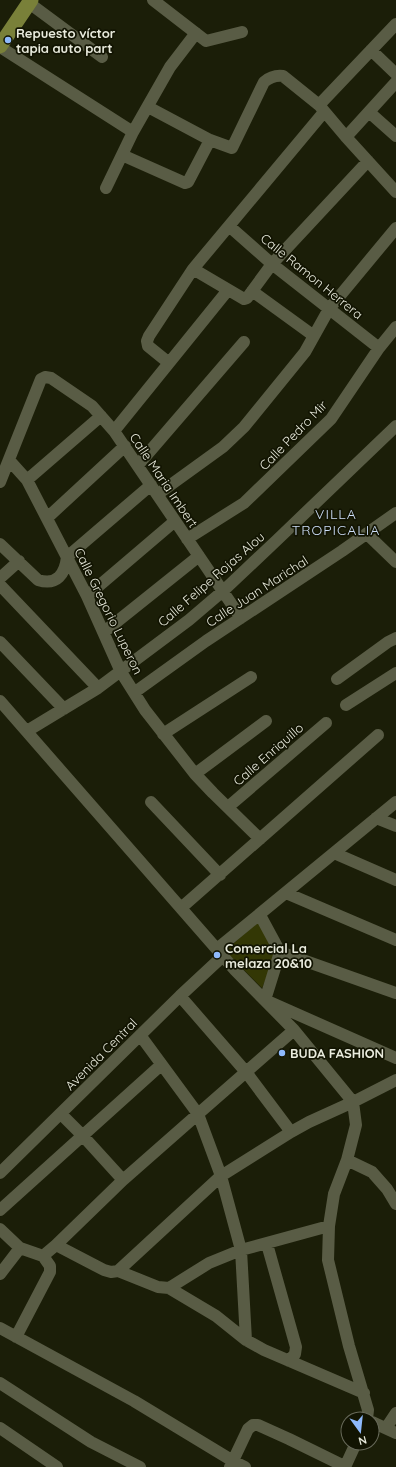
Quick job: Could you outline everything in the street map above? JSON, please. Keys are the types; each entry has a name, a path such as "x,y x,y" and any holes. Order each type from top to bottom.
{"main road":[{"path":"0,46 30,2"}],"street":[{"path":"153,0 208,42 242,32"},
{"path":"30,2 102,57"},
{"path":"169,363 148,346 147,341 193,269 229,226 322,108 371,50 396,24"},
{"path":"106,188 133,132 170,67 196,33"},
{"path":"0,46 133,132"},
{"path":"371,50 396,74"},
{"path":"148,107 210,140 233,148 264,82 270,77 277,75 283,76 322,108 396,192"},
{"path":"346,137 396,82"},
{"path":"369,112 396,136"},
{"path":"122,155 185,183 188,182 210,140"},
{"path":"193,269 244,299 247,298 272,264 368,161"},
{"name":"Calle Ramon Herrera","path":"229,226 272,264 379,348"},
{"path":"0,544 38,580 44,582 53,581 62,575 66,568 67,557 154,489 223,447 244,427 305,352 329,309 396,228"},
{"path":"114,432 228,290"},
{"path":"252,291 314,336"},
{"name":"Calle Pedro Mir","path":"187,539 244,503 331,419 379,348 396,328"},
{"path":"138,465 244,342"},
{"name":"Calle Maria Imbert","path":"9,460 41,379 45,376 51,378 92,406 114,432 138,465 241,618"},
{"path":"27,480 101,416"},
{"name":"Calle Felipe Rojas Alou","path":"27,731 98,688 189,620 223,591 396,426"},
{"path":"47,518 125,446"},
{"path":"0,482 9,460"},
{"name":"Calle Gregorio Luperon","path":"9,460 27,480 87,596 121,672 145,710 195,774 260,838"},
{"name":"Calle Juan Marichal","path":"135,692 396,513"},
{"path":"87,596 175,521"},
{"path":"367,534 396,562"},
{"path":"104,632 199,556"},
{"path":"0,578 19,561"},
{"path":"0,585 98,688"},
{"path":"338,679 388,642 396,638"},
{"path":"0,642 64,709"},
{"path":"346,705 396,673"},
{"path":"163,734 251,677"},
{"path":"0,701 220,953 294,1030 353,1102 356,1126 347,1160 334,1194 329,1226 328,1260 349,1346 364,1393 368,1411"},
{"path":"195,774 266,721"},
{"name":"Calle Enriquillo","path":"228,807 326,723"},
{"path":"181,908 378,735"},
{"path":"151,802 220,875"},
{"name":"Avenida Central","path":"0,1173 180,996 220,953 260,915 396,802"},
{"path":"376,818 396,826"},
{"path":"334,852 396,880"},
{"path":"286,892 396,940"},
{"path":"260,915 280,952 396,993"},
{"path":"265,1000 280,952"},
{"path":"180,996 246,1072 291,1132"},
{"path":"265,1000 396,1058"},
{"path":"43,1256 123,1180 294,1030"},
{"path":"140,1035 198,1114 221,1176 241,1250 246,1340"},
{"path":"0,1210 161,1065"},
{"path":"118,1271 221,1176 309,1122 396,1080"},
{"path":"61,1114 123,1180"},
{"path":"347,1160 372,1172 387,1189 396,1204"},
{"path":"169,1288 209,1263 241,1250 329,1226"},
{"path":"0,1229 20,1248 43,1256 50,1266 50,1272 16,1337"},
{"path":"267,1244 296,1347 295,1354 289,1361"},
{"path":"56,1245 104,1270 111,1272 118,1271 158,1287 169,1288 216,1316 246,1340 264,1350 364,1393"},
{"path":"0,1274 20,1248"},
{"path":"0,1328 134,1401 232,1464 245,1467"},
{"path":"0,1383 91,1442 137,1466"},
{"path":"380,1426 391,1431 396,1413"},
{"path":"232,1464 248,1429 258,1425 290,1439 345,1467 352,1451"},
{"path":"0,1428 57,1467"}],"green space":[{"path":"259,921 276,954 262,988 225,951"}],"place":[{"name":"Repuesto víctor tapia auto part","path":"8,40"},
{"name":"Comercial La melaza 20&10","path":"217,955"},
{"name":"BUDA FASHION","path":"282,1053"}],"district":[{"name":"VILLA TROPICALIA","path":"336,522"}]}
